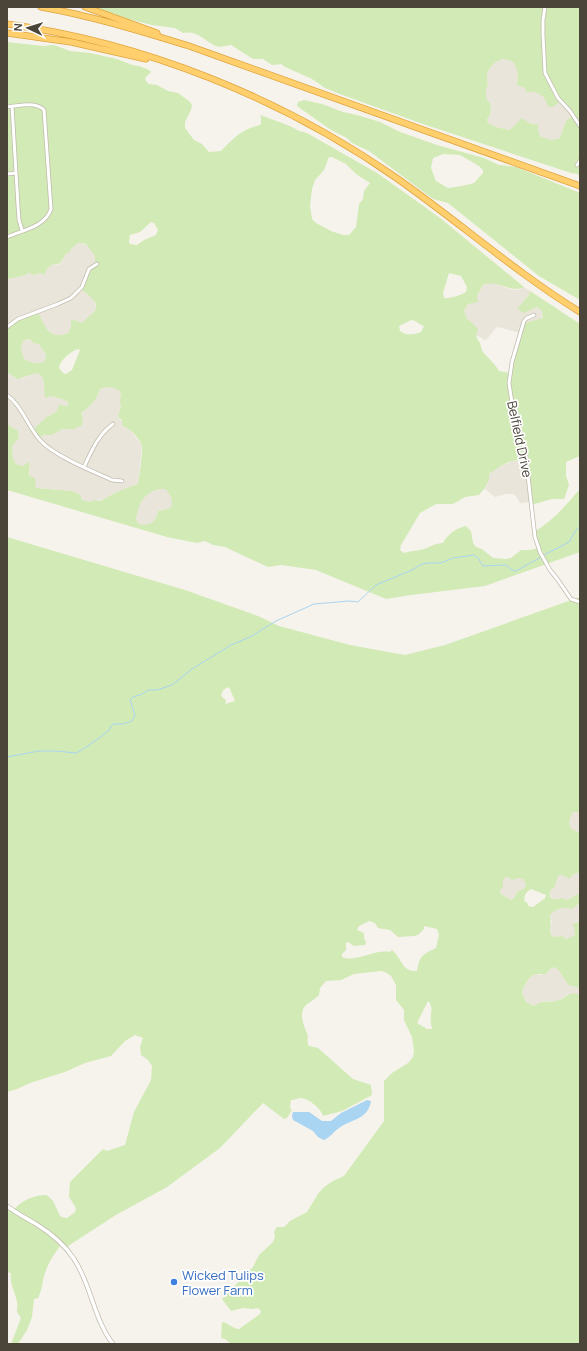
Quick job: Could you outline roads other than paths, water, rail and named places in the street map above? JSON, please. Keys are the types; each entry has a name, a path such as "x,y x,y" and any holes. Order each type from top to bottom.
{"highway":[{"path":"41,7 113,23 171,41 580,186"},
{"path":"85,7 149,29 171,41"},
{"path":"7,24 80,38 132,51 237,89 274,106 313,126 355,151 406,185 534,281 580,312"},
{"path":"7,33 83,44 179,67"}],"street":[{"path":"545,7 543,20 544,73 556,95 570,111 580,126"},
{"path":"7,107 34,105 41,107 44,110 51,209 49,215 43,222 7,237"},
{"path":"12,106 19,220 22,230"},
{"path":"577,165 580,161"},
{"path":"7,174 16,173"},
{"path":"7,327 18,319 71,298 82,287 89,269 97,264"},
{"name":"Belfield Drive","path":"534,315 524,321 512,362 509,383 514,416 525,450 536,540 545,563 571,599 580,602"},
{"path":"7,395 19,409 39,439 50,450 112,480 122,481"},
{"path":"84,467 97,439 113,424"},
{"path":"7,1206 36,1224 69,1251 80,1270 105,1333 113,1344"}],"water":[{"path":"367,1100 371,1101 363,1116 339,1128 324,1140 318,1137 313,1131 293,1120 292,1116 293,1112 309,1112 322,1121 331,1121 341,1113"}],"waterway":[{"path":"544,555 569,542 576,530 580,527"},
{"path":"7,757 39,751 76,753 102,736 113,724 123,724 132,721 135,715 130,700 133,697 148,690 157,690 172,685 192,669 231,645 250,637 276,621 314,604 349,601 358,602 376,585 427,563 441,563 453,558 474,555 483,566 506,565 512,570 516,571 541,557"}],"place":[{"name":"Wicked Tulips Flower Farm","path":"174,1282"}]}
